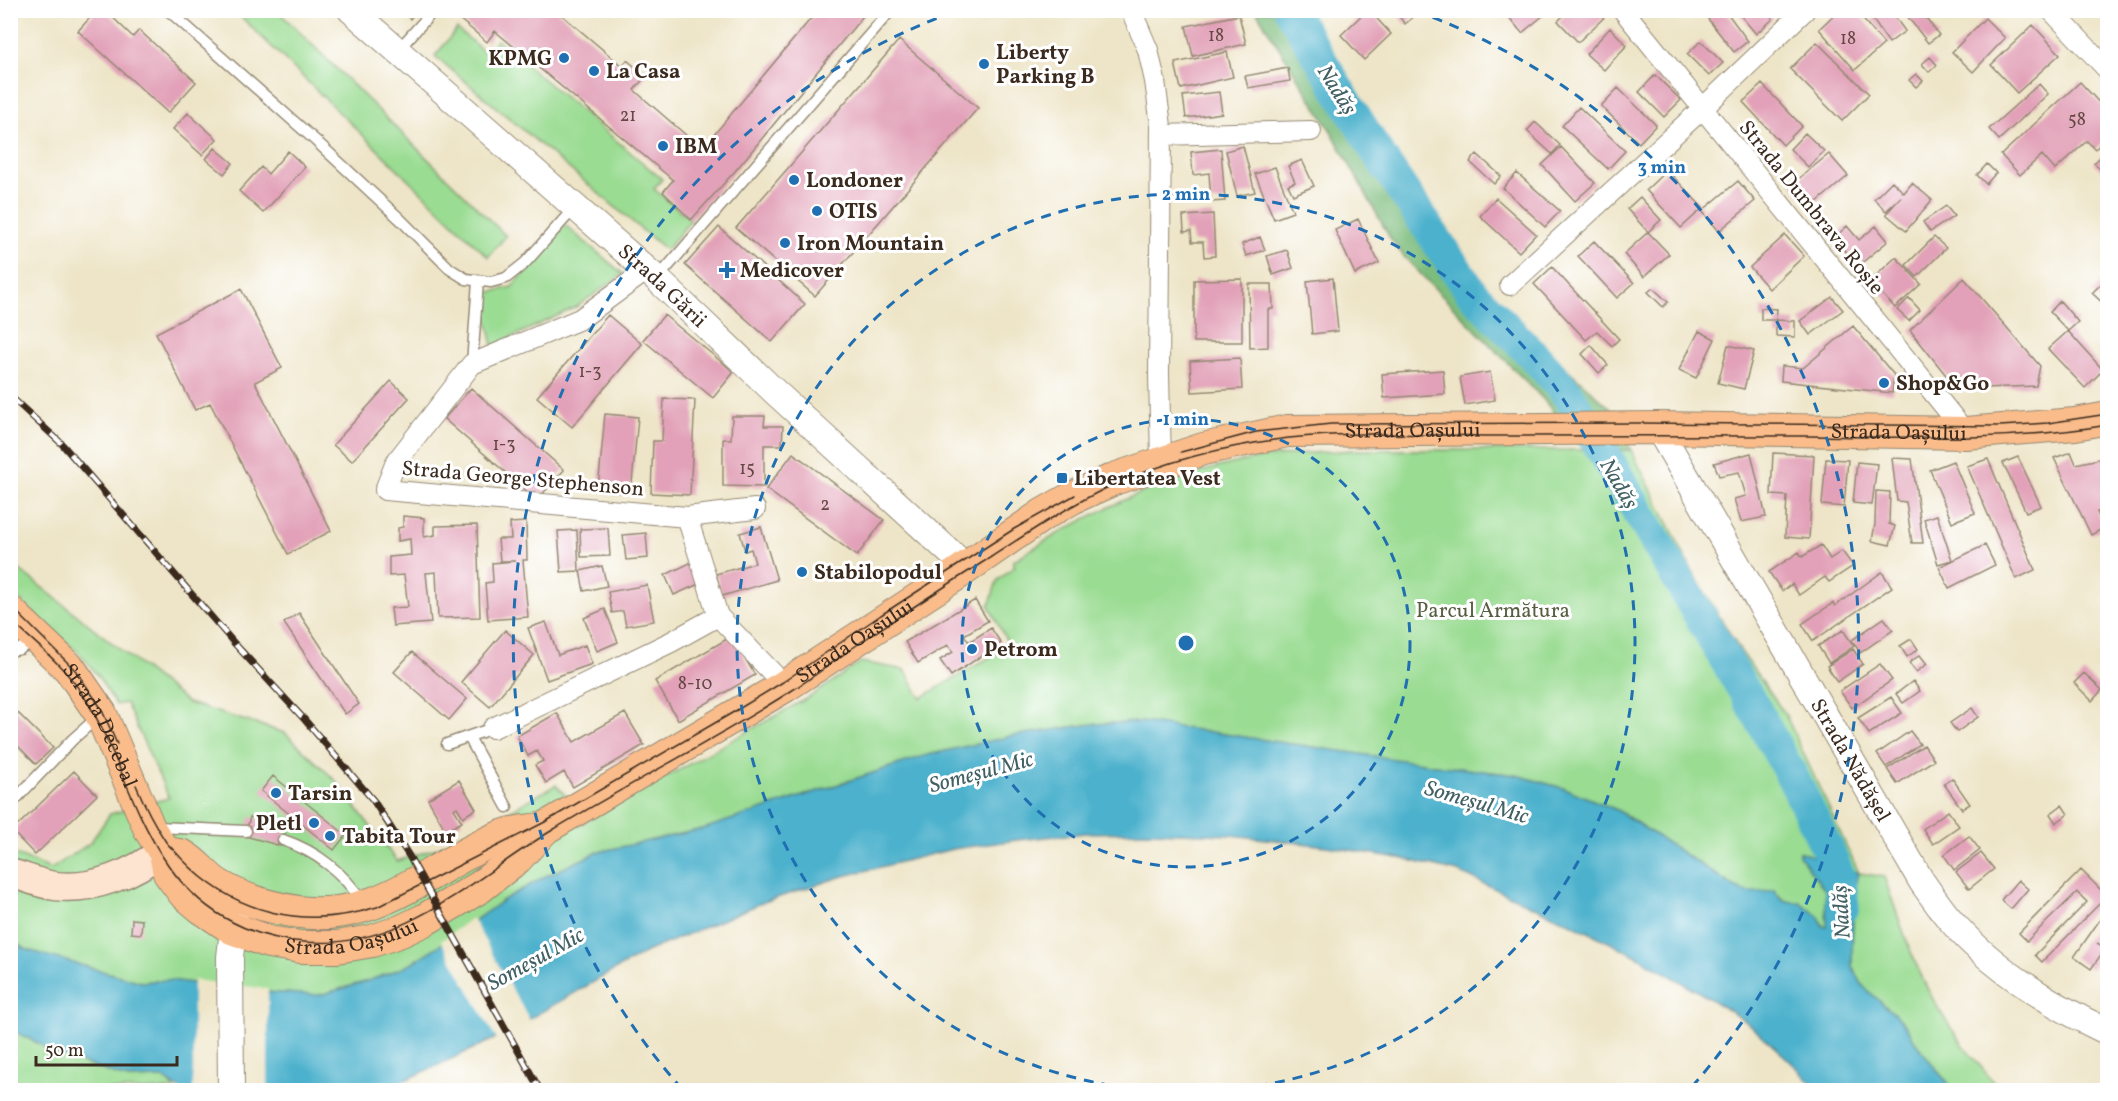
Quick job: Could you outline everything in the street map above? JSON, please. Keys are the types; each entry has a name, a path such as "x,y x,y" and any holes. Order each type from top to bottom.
{"main road":[{"name":"Strada Oașului","path":"159,844 169,873 183,892 232,928 269,942 337,947 372,941 401,932 480,887 517,858 545,828 785,686 963,564 1025,526 1072,498 1114,479 1203,449 1287,431 1649,428 1966,433 2075,424 2108,418"},
{"name":"Strada Decebal","path":"10,612 19,636 77,678 101,714 159,844"},
{"name":"Strada Oașului","path":"159,844 184,857 215,884 239,897 276,908 329,914 366,907 388,898 502,836 545,828"},
{"path":"10,873 54,886 83,886 121,876 159,844"}],"street":[{"name":"Strada Gării","path":"351,10 652,274 774,391 963,564"},
{"path":"1131,10 1148,50 1155,81 1161,135 1159,375 1161,462"},
{"name":"Strada Dumbrava Roșie","path":"1623,10 1966,433"},
{"path":"1510,285 1805,10"},
{"path":"2051,10 2108,70"},
{"path":"1161,135 1311,131"},
{"name":"Strada George Stephenson","path":"652,274 580,319 472,364 396,462 385,490 687,517 755,509"},
{"name":"Strada Nădășel","path":"1649,428 1922,882 1947,916 1977,948 2031,989 2068,1013 2108,1032"},
{"path":"493,729 671,642 718,616 687,517"},
{"name":"Strada Oașului","path":"718,616 785,686"},
{"path":"231,1090 232,928 239,897"}],"lane":[{"path":"168,10 316,141 450,269 466,279 492,282 506,278 525,263 575,207"},
{"path":"398,51 434,10"},
{"path":"652,274 891,10"},
{"path":"472,364 478,281"},
{"path":"10,805 73,739 101,714"},
{"path":"447,744 493,729"},
{"path":"469,737 507,807"},
{"path":"159,844 157,827 246,831"},
{"path":"283,840 304,848 325,860 337,870 366,907"}],"green space":[{"path":"235,11 278,11 506,236 488,257"},
{"path":"1256,11 1301,11 1468,275 1610,408 1631,450 1584,450 1543,399 1405,258 1390,238 1331,131"},
{"path":"457,29 486,53 497,40 662,179 654,189 691,220 666,250 435,56"},
{"path":"565,225 623,274 576,307 493,346 482,294 512,287"},
{"name":"Parcul Armătura","path":"1354,450 1631,450 1695,576 1740,650 1786,716 1859,873 1884,877 1912,955 1934,1001 1957,1036 2000,1090 1953,1090 1918,1046 1903,1022 1863,986 1852,966 1853,900 1858,873 1799,852 1825,890 1828,927 1823,926 1774,890 1754,892 1736,888 1617,810 1566,789 1516,775 1142,722 1093,724 1011,736 924,756 703,829 598,852 546,876 505,899 405,967 368,981 319,995 262,992 169,980 141,982 27,950 11,940 11,853 51,869 90,843 110,814 169,798 126,703 116,705 83,657 11,592 11,563 188,703 285,733 335,780 397,861 450,844 556,785 566,796 580,825 811,696 861,662 905,670 921,698 1009,646 989,606 997,581 1015,566 1013,561 1066,529 1122,501 1210,469 1268,457"},
{"path":"11,1030 49,1051 128,1079 163,1078 175,1090 11,1090"}],"water":[{"name":"Someșul Mic","path":"1142,722 1516,775 1566,789 1617,810 1736,888 1754,892 1774,890 1779,897 1785,900 1800,902 1819,917 1823,926 1827,927 1825,890 1799,855 1799,851 1859,873 1853,900 1852,966 1863,986 1903,1022 1918,1046 1953,1090 1817,1090 1789,1060 1745,1021 1709,998 1635,955 1458,872 1404,859 1326,846 1231,835 1153,832 1086,833 953,849 840,877 764,902 646,952 494,1039 381,1090 181,1090 163,1078 128,1079 49,1051 11,1030 10,940 27,950 141,982 169,980 262,992 320,995 405,967 505,899 546,876 598,852 703,829 924,756 1011,736 1093,724"}],"pier":[{"path":"472,918 530,1021 497,1040 441,941"},
{"path":"193,980 268,989 268,1090 193,1090"}],"building":[{"path":"97,10 105,10 133,37 139,30 196,82 168,113 78,31"},
{"path":"400,10 417,10 410,19"},
{"path":"465,10 556,10 622,66 627,60 646,76 634,90 702,149 818,10 868,10 736,170 691,220 663,192 673,180 495,31 487,42 458,18"},
{"path":"1367,10 1391,34 1364,60 1341,35"},
{"path":"1394,10 1422,10 1405,24"},
{"path":"1503,10 1550,10 1522,33"},
{"path":"1569,10 1607,10 1609,13 1578,42 1558,21"},
{"path":"1718,10 1725,10 1748,41 1734,52 1708,19"},
{"path":"1736,10 1766,10 1773,19 1756,34"},
{"path":"1839,10 1855,10 1884,44 1855,70 1819,29"},
{"path":"1866,10 1890,10 1905,31 1889,43"},
{"path":"1920,10 1939,35 1928,43 1904,12"},
{"path":"1239,15 1246,44 1193,56 1186,26"},
{"path":"1985,18 2005,38 1973,72 1952,52"},
{"path":"2033,25 2060,54 2017,93 1991,65"},
{"path":"1610,28 1627,45 1604,70 1586,54"},
{"path":"899,40 978,108 815,296 736,228"},
{"path":"1701,41 1723,63 1709,76 1687,54"},
{"path":"1817,42 1869,94 1842,121 1790,69"},
{"path":"1227,52 1233,77 1181,89 1175,63"},
{"path":"1930,57 1937,65 1929,72 1922,64"},
{"path":"1288,68 1290,81 1248,88 1245,76"},
{"path":"1916,74 1923,81 1916,87 1909,80"},
{"path":"1655,75 1681,100 1664,117 1639,92"},
{"path":"2080,82 2108,112 2108,138 2095,149 2087,141 2055,170 2042,155 2020,175 2001,155"},
{"path":"1762,84 1802,126 1783,145 1743,102"},
{"path":"2039,84 2048,94 1999,140 1989,129"},
{"path":"1618,88 1656,125 1639,143 1601,106"},
{"path":"1219,92 1222,113 1186,118 1183,96"},
{"path":"1579,107 1625,151 1608,169 1562,126"},
{"path":"188,113 217,139 202,155 173,129"},
{"path":"1535,122 1560,145 1552,154 1527,131"},
{"path":"1805,133 1824,151 1808,167 1790,149"},
{"path":"1243,146 1255,192 1237,196 1226,151"},
{"path":"1561,147 1595,183 1575,201 1542,165"},
{"path":"215,148 233,163 224,174 206,159"},
{"path":"1221,149 1225,201 1211,202 1209,173 1193,175 1191,152"},
{"path":"2108,150 2108,177 2094,163"},
{"path":"288,151 305,167 263,213 239,191 261,167 268,174"},
{"path":"1477,154 1501,176 1494,184 1470,162"},
{"path":"1829,154 1848,176 1811,207 1792,184"},
{"path":"1302,160 1314,186 1293,195 1288,185 1295,182 1288,166"},
{"path":"1987,164 1996,173 1986,184 1977,175"},
{"path":"1275,167 1293,212 1274,219 1255,174"},
{"path":"1667,170 1703,208 1681,228 1646,190"},
{"path":"1517,173 1560,211 1545,227 1503,188"},
{"path":"1738,181 1755,201 1719,231 1702,211"},
{"path":"1892,181 1904,193 1912,183 1932,200 1906,231 1886,214 1901,197 1886,211 1874,199"},
{"path":"1640,197 1661,220 1648,232 1627,209"},
{"path":"1496,198 1536,234 1519,252 1480,216"},
{"path":"1946,206 1954,216 1930,232 1923,222"},
{"path":"1213,214 1215,256 1204,257 1203,242 1192,242 1191,231 1184,232 1183,216"},
{"path":"1358,219 1379,263 1355,274 1335,230"},
{"path":"1847,226 1859,240 1876,226 1888,241 1858,266 1834,238"},
{"path":"719,227 805,304 772,342 685,265"},
{"path":"1648,232 1669,254 1644,277 1624,254"},
{"path":"1785,235 1804,256 1769,289 1750,267"},
{"path":"1260,237 1265,250 1246,256 1242,244"},
{"path":"1934,237 1946,248 1917,277 1906,265"},
{"path":"1594,241 1634,283 1617,298 1578,256"},
{"path":"1287,250 1293,268 1273,275 1267,256"},
{"path":"1896,257 1921,284 1895,308 1870,281"},
{"path":"1552,267 1619,339 1612,346 1597,331 1586,340 1534,284"},
{"path":"1333,278 1338,331 1312,334 1307,281"},
{"path":"1964,278 2040,366 2036,386 1957,389 1910,330"},
{"path":"1242,279 1242,342 1194,342 1194,280"},
{"path":"2102,283 2108,289 2108,308 2092,293"},
{"path":"1249,284 1272,284 1273,309 1268,309 1268,347 1250,348"},
{"path":"1653,288 1668,302 1663,307 1648,292"},
{"path":"241,289 282,368 255,382 331,531 288,554 210,403 195,410 156,333"},
{"path":"1832,297 1843,310 1810,335 1800,321"},
{"path":"1909,298 1920,310 1909,321 1897,310"},
{"path":"2060,301 2078,322 2068,331 2050,312"},
{"path":"1761,308 1777,309 1776,320 1761,320"},
{"path":"608,315 642,344 572,427 537,397"},
{"path":"664,315 734,372 713,398 643,340"},
{"path":"1776,320 1795,321 1795,337 1776,336"},
{"path":"1853,326 1894,375 1892,393 1781,381 1782,366 1803,368"},
{"path":"1699,331 1715,339 1696,378 1679,370"},
{"path":"2068,331 2103,370 2085,388 2048,349"},
{"path":"1591,345 1608,365 1599,373 1582,354"},
{"path":"1728,345 1754,351 1744,389 1718,383"},
{"path":"1240,358 1242,389 1192,392 1190,361"},
{"path":"1443,370 1445,394 1384,398 1382,374"},
{"path":"1490,372 1495,400 1465,405 1460,377"},
{"path":"391,381 409,398 352,461 333,445"},
{"path":"471,388 564,470 537,500 444,419"},
{"path":"664,399 695,400 690,495 651,493 653,441 662,441"},
{"path":"605,414 638,417 631,494 598,490"},
{"path":"732,416 765,416 764,426 783,426 782,445 764,445 764,487 723,486 723,439 731,439"},
{"path":"2071,452 2076,464 2108,457 2108,510 2097,512 2104,528 2091,535 2054,458"},
{"path":"793,453 884,520 857,556 766,489"},
{"path":"1751,453 1766,517 1741,522 1734,499 1746,496 1739,472 1719,476 1714,463"},
{"path":"1773,453 1814,455 1809,539 1785,537 1787,496 1771,495"},
{"path":"2018,457 2041,506 2026,512 2003,463"},
{"path":"1892,458 1912,459 1923,543 1912,543 1906,502 1897,501"},
{"path":"1826,459 1848,460 1844,507 1822,505"},
{"path":"1988,459 2035,570 2016,579 1967,466"},
{"path":"1953,461 1975,513 1952,522 1930,470"},
{"path":"1857,462 1877,464 1872,505 1853,503"},
{"path":"1876,491 1890,492 1889,524 1895,526 1890,545 1872,541"},
{"path":"1937,515 1952,560 1938,564 1924,519"},
{"path":"403,516 424,518 424,537 435,535 435,526 477,525 480,617 438,618 436,572 426,573 431,623 393,626 391,608 408,607 404,575 389,576 389,557 411,555 410,539 398,541 398,528 403,527"},
{"path":"526,522 527,560 523,560 528,617 488,620 485,583 493,582 492,563 515,561 500,561 498,539 511,539 510,523"},
{"path":"761,527 777,580 722,596 716,574 755,563 751,549 745,551 740,533"},
{"path":"608,528 610,556 581,557 580,529"},
{"path":"577,530 579,571 561,572 558,531"},
{"path":"646,533 648,558 626,560 623,535"},
{"path":"1821,545 1830,559 1842,551 1853,566 1829,582 1825,577 1799,595 1792,584 1782,591 1769,572 1799,552 1802,557"},
{"path":"1985,545 1995,565 1949,588 1939,567"},
{"path":"692,562 701,583 674,595 665,575"},
{"path":"602,566 607,586 584,591 580,571"},
{"path":"1882,572 1892,587 1813,641 1802,624 1833,603 1835,606"},
{"path":"647,585 654,621 626,626 623,611 612,613 608,592"},
{"path":"975,600 988,621 964,635 969,642 991,628 1001,643 951,676 940,660 953,652 948,645 918,663 905,642"},
{"path":"605,609 618,642 597,651 584,618"},
{"path":"299,613 359,704 345,714 284,623"},
{"path":"1884,618 1893,630 1860,653 1852,640"},
{"path":"546,622 558,655 585,645 592,664 547,680 528,628"},
{"path":"505,630 534,655 490,707 461,682"},
{"path":"1843,630 1854,646 1829,663 1818,646"},
{"path":"732,636 755,675 678,720 655,681"},
{"path":"1911,639 1918,649 1907,657 1900,646"},
{"path":"1853,649 1863,664 1837,682 1827,666"},
{"path":"412,652 467,699 449,720 394,672"},
{"path":"1920,655 1927,664 1916,672 1909,663"},
{"path":"1880,664 1892,680 1852,708 1840,691"},
{"path":"2084,673 2102,690 2092,701 2074,683"},
{"path":"1913,681 1920,691 1903,703 1896,694"},
{"path":"1891,697 1902,713 1869,734 1858,718"},
{"path":"10,705 53,748 36,764 10,738"},
{"path":"1972,708 1978,717 1957,732 1950,723"},
{"path":"557,713 574,742 625,713 644,745 573,787 564,772 546,783 535,765 543,761 537,751 528,756 517,736"},
{"path":"1910,731 1920,744 1886,767 1877,754"},
{"path":"1924,745 1934,760 1897,784 1887,769"},
{"path":"74,771 97,795 35,855 12,831"},
{"path":"273,776 346,835 334,850 261,791"},
{"path":"1952,778 1970,804 1962,809 1944,784"},
{"path":"459,780 476,809 463,817 457,807 454,809 462,822 446,831 428,799"},
{"path":"2062,805 2068,814 2056,823 2050,814"},
{"path":"1948,811 1959,826 1933,844 1923,829"},
{"path":"250,817 287,827 281,846 245,836"},
{"path":"1969,836 1980,850 1954,870 1944,855"},
{"path":"1981,853 1994,869 1969,889 1956,872"},
{"path":"2081,870 2107,896 2042,962 2035,955 2087,902 2077,892 2027,941 2019,933"},
{"path":"2018,880 2028,889 2011,909 2001,900"},
{"path":"2108,908 2108,942 2104,947 2097,943 2105,949 2091,969 2074,957"},
{"path":"132,919 142,920 141,934 131,933"}],"waterway":[{"name":"Nadăș","path":"1290,10 1375,149 1472,293 1567,393 1756,711 1794,780 1840,880 1843,907"}],"tram line":[{"path":"1181,452 1256,432 1331,424 1639,423 2000,426 2048,423 2108,414"},
{"path":"10,620 60,666 85,698 157,847 175,874 197,898 225,918 263,934 304,942 340,941 374,935 435,908 551,831 791,691 900,616 1051,518 1115,484 1179,461 1223,449 1267,441 1337,435 1958,437 2033,434 2108,425"},
{"path":"136,785 166,842 202,878 224,893 272,912 297,916 323,917 350,914 377,907 545,822 732,713 783,682 1014,529 1075,495"},
{"path":"10,605 77,672 101,708 117,744"}],"railway":[{"path":"10,396 61,443 373,800 409,856 540,1090"}],"place":[{"name":"KPMG","path":"564,58"},
{"name":"Liberty Parking B","path":"984,64"},
{"name":"La Casa","path":"594,71"},
{"name":"IBM","path":"663,146"},
{"name":"Londoner","path":"794,180"},
{"name":"OTIS","path":"817,211"},
{"name":"Iron Mountain","path":"785,243"},
{"name":"Medicover","path":"727,270"},
{"name":"Shop&Go","path":"1884,383"},
{"name":"Libertatea Vest","path":"1062,478"},
{"name":"Stabilopodul","path":"802,572"},
{"name":"Petrom","path":"972,649"},
{"name":"Tarsin","path":"276,793"},
{"name":"Pletl","path":"314,823"},
{"name":"Tabita Tour","path":"330,836"}]}
